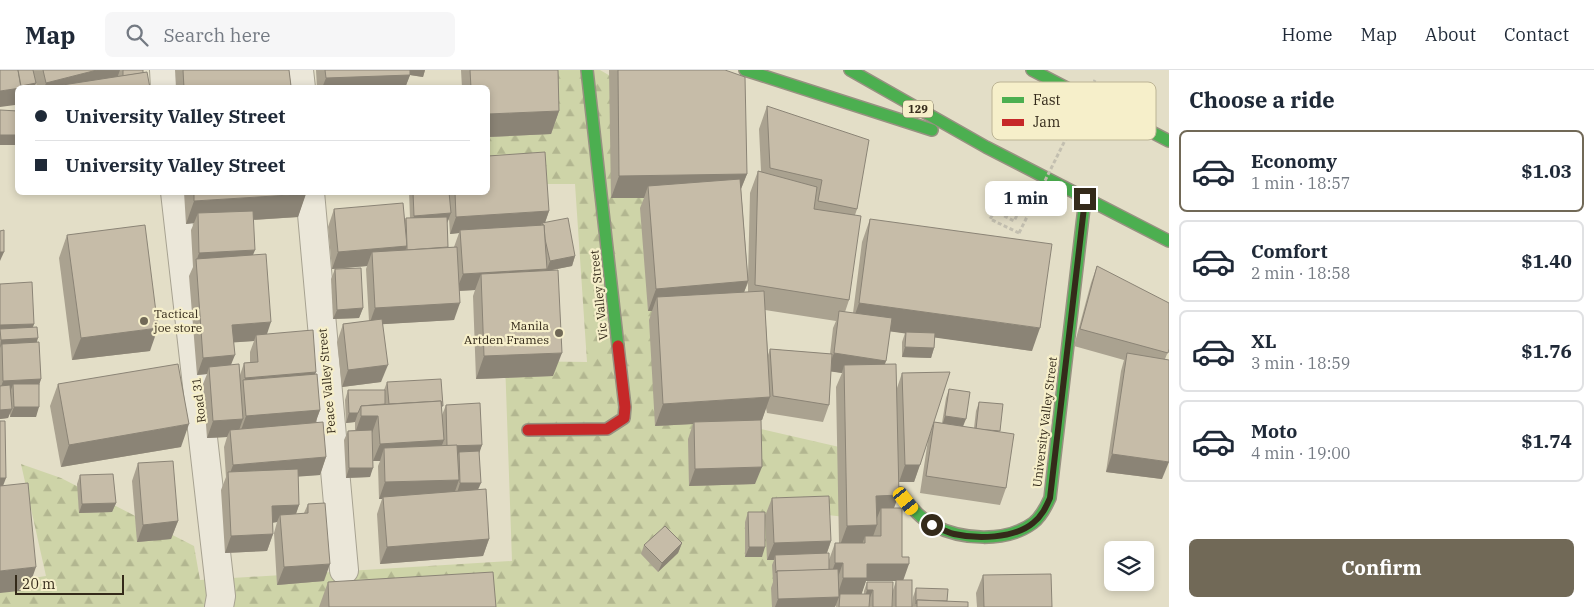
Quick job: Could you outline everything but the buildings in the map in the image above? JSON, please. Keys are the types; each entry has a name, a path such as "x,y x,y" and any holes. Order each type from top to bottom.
{"street":[{"path":"164,70 165,85"},
{"path":"299,70 301,85"},
{"name":"Vic Valley Street","path":"528,430 607,429 624,418 625,407 587,70"},
{"path":"745,70 986,147"},
{"name":"129","path":"850,70 986,147 1169,241"},
{"path":"1032,70 1055,82"},
{"path":"1156,135 1169,142"},
{"name":"Road 31","path":"175,195 221,596 219,607"},
{"name":"Peace Valley Street","path":"310,195 344,570"},
{"name":"University Valley Street","path":"900,493 932,525 953,534 994,536 1015,532 1032,524 1044,512 1050,498 1085,199"}],"path":[{"path":"1014,220 994,211 990,219 1019,233 1065,140"}],"green space":[{"path":"485,70 600,70 662,106 691,413 848,449 863,519 792,511 803,607 0,607 0,583 46,576 21,464 61,478 194,546 200,580 512,561 505,361 587,362 575,184 490,184 490,85 488,85"}],"traffic: fast":[{"path":"587,70 618,346"},
{"path":"745,70 932,130"},
{"path":"850,70 986,147 1169,241"},
{"path":"1032,70 1055,82"},
{"path":"1156,134 1169,141"},
{"path":"900,493 923,519 944,530 970,536 983,537 1010,534 1033,523 1043,512 1050,498 1085,199"}],"traffic: jam":[{"path":"528,430 607,429 624,418 625,407 618,346"}],"place":[{"name":"Tactical joe store","path":"144,321"},
{"name":"Manila Artden Frames","path":"559,333"}],"route":[{"path":"932,525 953,534 994,536 1015,532 1032,524 1044,512 1050,498 1085,199"}]}
